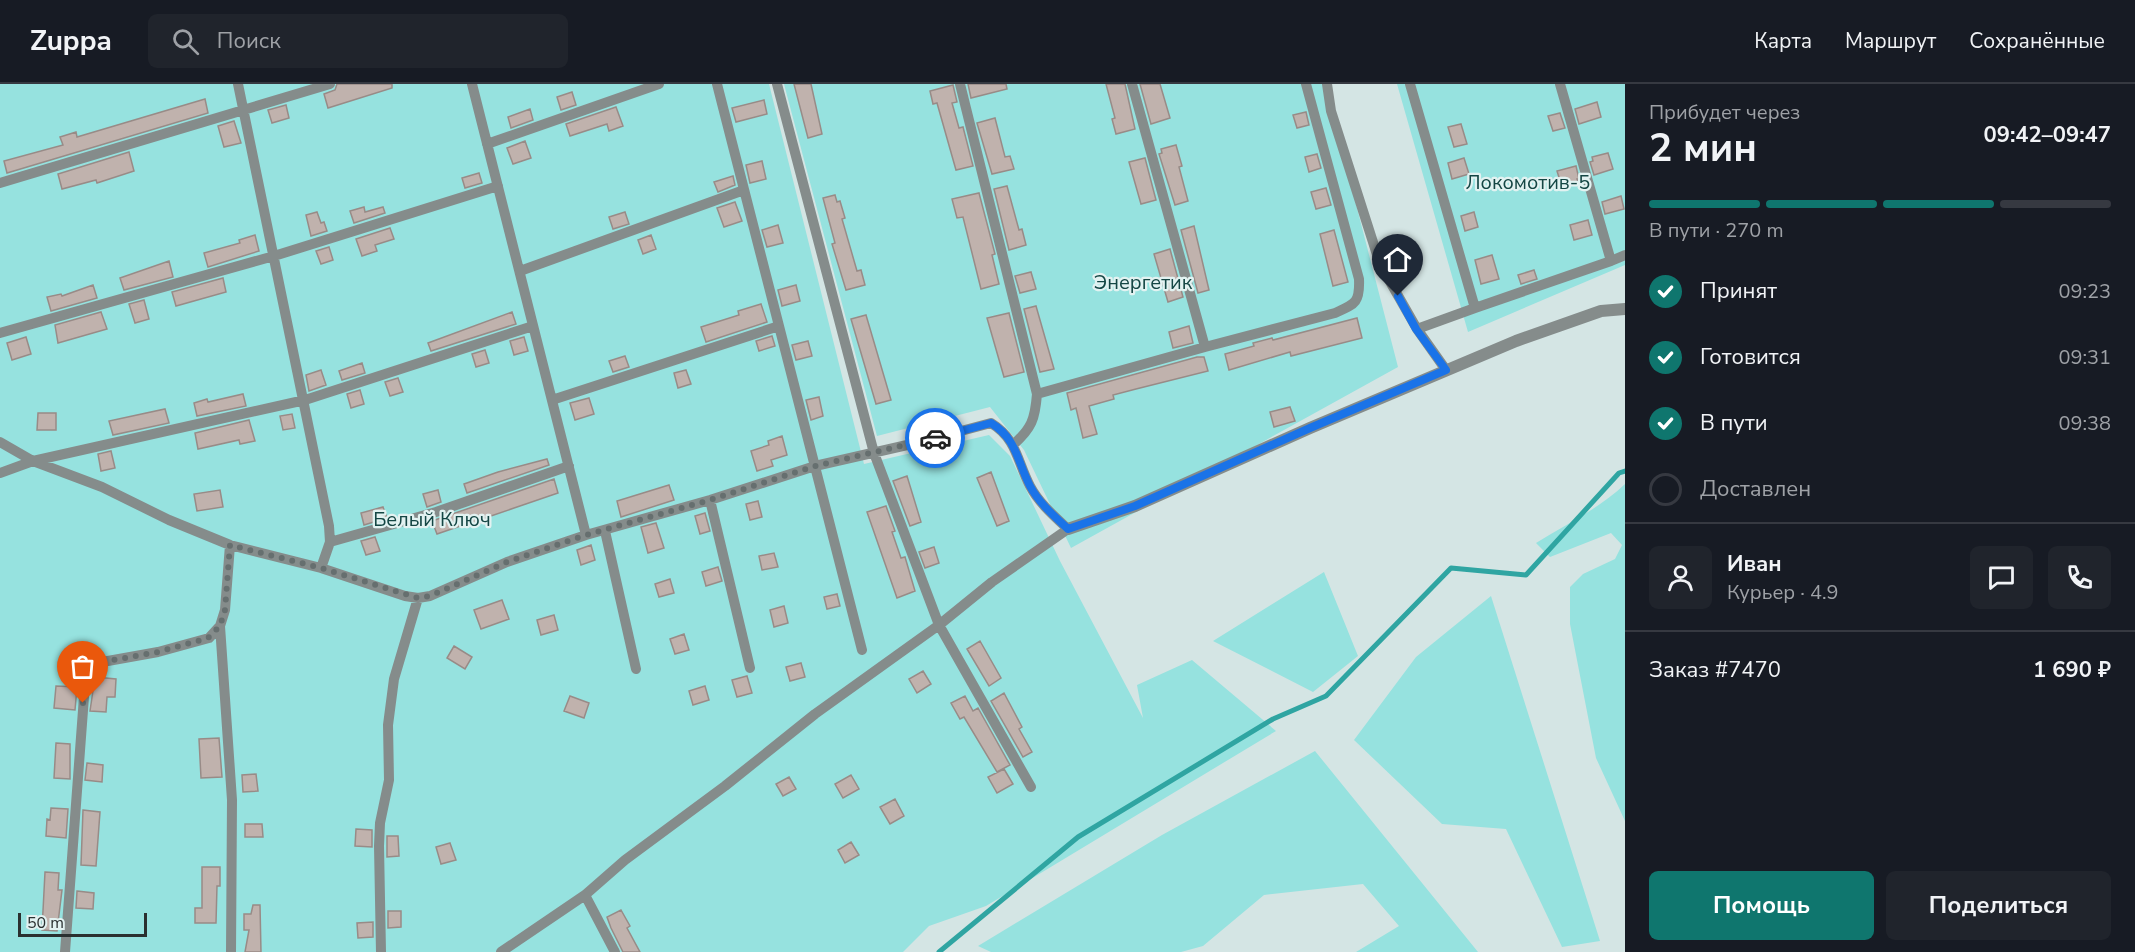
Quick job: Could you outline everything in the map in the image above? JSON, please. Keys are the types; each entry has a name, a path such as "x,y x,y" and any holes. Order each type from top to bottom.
{"street":[{"path":"1068,529 1135,506 1310,428 1516,341 1601,311 1625,309"}],"lane":[{"path":"238,84 305,400 329,526 330,542 321,568"},
{"path":"0,183 330,84"},
{"path":"472,84 586,535"},
{"path":"488,144 659,84"},
{"path":"717,84 862,650"},
{"path":"777,84 874,453 939,626 1031,787"},
{"path":"960,84 1038,394 1036,413 1029,431 1013,445"},
{"path":"1132,84 1205,347"},
{"path":"1038,394 1335,313 1354,305 1359,294 1359,279 1306,84"},
{"path":"1327,84 1331,111 1380,264 1416,329 1446,370"},
{"path":"1410,84 1475,308"},
{"path":"1560,84 1611,261"},
{"path":"0,333 274,256 498,186"},
{"path":"520,271 744,190"},
{"path":"1416,329 1625,255"},
{"path":"0,473 33,461 305,400 533,326"},
{"path":"552,400 779,326"},
{"path":"0,442 33,461 102,487 169,520 230,545 321,568 418,598 430,596 507,562 586,535 710,500 815,466 991,423 1004,432 1013,445 1031,487 1051,514 1068,529 992,582 939,626 815,714 725,786 625,860 585,895 501,952"},
{"path":"330,542 436,512 568,466"},
{"path":"710,500 750,668"},
{"path":"605,531 636,669"},
{"path":"230,545 225,610 220,626 232,800 231,952"},
{"path":"381,952 379,846 389,780 388,725 394,680 418,598"},
{"path":"65,952 86,670 91,664 158,652 208,638 220,626"},
{"path":"585,895 615,952"}],"green space":[{"name":"Белый Ключ","path":"0,84 769,84 864,464 989,435 1010,456 1060,561 1143,718 1137,685 1192,660 1276,731 986,906 929,926 903,952 0,952"},
{"name":"Энергетик","path":"784,84 1325,84 1398,367 1071,548 1024,450 990,407 877,436"},
{"name":"Локомотив-5","path":"1397,84 1625,84 1625,265 1468,332"},
{"path":"1625,484 1625,821 1596,758 1570,624 1570,587 1583,574 1615,559 1622,545 1611,533 1550,557 1536,543 1593,509"},
{"path":"1324,572 1358,656 1313,692 1213,641"},
{"path":"1491,596 1600,941 1562,947 1506,829 1442,824 1354,740 1416,657"},
{"path":"1315,751 1478,952 1356,952 1399,926 1363,884 1264,895 1203,946 1181,952 991,952 978,946 1162,835"}],"building":[{"path":"337,84 392,84 392,88 328,108 324,94 335,90"},
{"path":"794,84 811,84 822,134 808,138"},
{"path":"968,84 1006,84 1007,89 971,98"},
{"path":"1106,84 1125,84 1135,129 1116,134 1112,119 1115,118"},
{"path":"1140,84 1160,84 1170,118 1151,124"},
{"path":"953,85 957,102 952,103 959,128 963,127 973,166 956,170 937,103 933,104 930,91"},
{"path":"572,92 576,105 561,110 557,97"},
{"path":"205,99 208,113 7,173 4,161 63,145 60,137 76,132 77,137"},
{"path":"764,100 767,114 736,122 732,108"},
{"path":"1597,102 1601,117 1579,124 1575,109"},
{"path":"286,105 289,118 272,123 268,110"},
{"path":"616,107 623,126 609,131 607,124 570,136 566,124"},
{"path":"530,109 533,120 511,128 508,117"},
{"path":"1306,112 1309,125 1297,128 1293,115"},
{"path":"1560,113 1565,128 1553,131 1548,116"},
{"path":"995,118 1005,157 1010,156 1014,169 992,174 977,123"},
{"path":"234,121 241,143 224,147 218,126"},
{"path":"1461,124 1467,144 1454,147 1448,127"},
{"path":"525,141 531,158 513,164 507,148"},
{"path":"1176,145 1188,201 1175,205 1159,154 1162,153 1161,149"},
{"path":"129,152 134,171 97,183 96,180 62,189 58,174"},
{"path":"1608,153 1613,169 1594,175 1590,162 1593,161 1592,157"},
{"path":"1317,154 1321,168 1309,172 1305,157"},
{"path":"1145,158 1156,200 1141,204 1129,162"},
{"path":"1464,158 1469,174 1452,179 1448,163"},
{"path":"762,161 766,179 750,183 746,165"},
{"path":"1576,166 1578,183 1562,187 1557,171"},
{"path":"479,173 482,183 465,188 462,178"},
{"path":"733,176 735,185 718,192 714,182"},
{"path":"1007,186 1019,230 1022,229 1026,245 1009,250 994,189"},
{"path":"1326,188 1331,205 1316,209 1311,192"},
{"path":"979,193 995,254 992,255 999,284 981,289 963,217 957,218 952,199"},
{"path":"835,195 837,202 840,201 845,218 842,219 857,271 861,270 865,285 846,290 832,244 835,243 823,198"},
{"path":"1621,196 1624,209 1605,214 1602,202"},
{"path":"735,202 742,221 724,227 717,208"},
{"path":"364,207 365,212 383,207 385,213 354,223 350,211"},
{"path":"317,212 327,231 311,236 306,215"},
{"path":"625,212 629,224 613,229 609,217"},
{"path":"1474,212 1478,227 1465,231 1461,216"},
{"path":"1588,220 1592,235 1574,240 1570,225"},
{"path":"778,225 783,243 767,247 762,230"},
{"path":"1194,226 1209,290 1198,293 1181,230"},
{"path":"390,228 394,239 375,245 377,251 362,256 356,239"},
{"path":"1334,230 1348,282 1333,286 1320,234"},
{"path":"255,235 259,251 208,267 204,253 240,243 239,240"},
{"path":"651,235 656,249 643,254 638,240"},
{"path":"329,247 333,260 321,264 316,251"},
{"path":"1170,249 1183,297 1168,302 1154,254"},
{"path":"1492,255 1499,279 1481,284 1475,260"},
{"path":"169,261 173,277 124,290 120,278"},
{"path":"1534,270 1537,279 1521,284 1518,275"},
{"path":"1031,272 1036,289 1020,293 1015,276"},
{"path":"223,278 226,292 176,306 172,292"},
{"path":"93,285 97,298 51,311 47,297 61,294 62,296"},
{"path":"796,285 800,301 782,306 778,290"},
{"path":"144,300 149,319 135,323 129,304"},
{"path":"761,304 767,322 706,342 701,327 739,315 738,311"},
{"path":"1036,306 1054,369 1040,372 1024,309"},
{"path":"101,312 107,329 58,343 55,325"},
{"path":"512,312 516,324 431,351 428,343"},
{"path":"1009,313 1024,372 1004,377 987,318"},
{"path":"866,315 891,400 876,404 851,319"},
{"path":"1357,318 1362,338 1291,356 1290,352 1229,370 1225,354 1254,346 1253,343"},
{"path":"1189,326 1193,343 1173,348 1169,332"},
{"path":"772,336 775,346 759,351 756,341"},
{"path":"26,337 31,354 12,360 7,343"},
{"path":"524,337 528,351 514,355 510,341"},
{"path":"808,341 812,356 796,360 792,345"},
{"path":"485,350 489,363 476,367 472,354"},
{"path":"625,356 629,367 613,372 609,361"},
{"path":"1204,357 1208,371 1113,395 1114,399 1089,406 1097,434 1083,438 1076,408 1071,410 1067,393"},
{"path":"362,363 365,373 342,380 339,371"},
{"path":"321,370 326,385 309,391 306,375"},
{"path":"686,370 691,384 678,388 674,373"},
{"path":"398,378 403,392 390,396 385,382"},
{"path":"360,390 364,404 351,408 347,394"},
{"path":"243,394 246,406 197,416 194,403"},
{"path":"819,397 823,416 811,420 806,400"},
{"path":"589,398 594,414 575,420 570,403"},
{"path":"1290,407 1295,421 1274,427 1270,412"},
{"path":"165,409 169,423 113,435 109,421"},
{"path":"38,413 56,413 56,430 37,430"},
{"path":"292,414 295,428 283,430 280,416"},
{"path":"249,420 255,441 240,444 239,440 198,449 195,433"},
{"path":"782,436 787,455 771,460 773,466 757,471 751,451 769,445 768,441"},
{"path":"111,451 115,468 101,471 98,454"},
{"path":"547,459 549,465 467,493 464,484"},
{"path":"991,472 1009,521 997,526 977,478"},
{"path":"907,476 921,522 910,526 893,481"},
{"path":"554,479 558,493 485,518 486,521 470,526 469,523 437,534 432,521"},
{"path":"669,485 674,500 621,517 617,501"},
{"path":"220,490 223,507 197,511 194,494"},
{"path":"438,490 441,502 427,507 423,494"},
{"path":"758,501 762,517 750,520 746,504"},
{"path":"886,506 895,531 892,532 901,558 905,557 915,591 897,598 867,512"},
{"path":"383,507 387,518 364,525 361,513"},
{"path":"705,513 710,531 700,534 695,516"},
{"path":"656,523 664,548 648,553 641,527"},
{"path":"375,537 380,551 366,555 361,541"},
{"path":"591,545 595,560 581,565 577,550"},
{"path":"934,547 939,563 925,568 919,552"},
{"path":"774,553 778,567 762,570 759,556"},
{"path":"718,567 722,581 706,586 702,572"},
{"path":"670,579 674,593 659,597 655,584"},
{"path":"837,594 840,606 827,609 824,597"},
{"path":"502,600 509,619 481,629 474,610"},
{"path":"784,606 788,623 774,627 770,610"},
{"path":"554,615 558,630 541,635 537,620"},
{"path":"684,634 689,650 675,654 670,639"},
{"path":"980,641 1001,678 989,686 967,649"},
{"path":"454,646 472,657 465,669 447,658"},
{"path":"801,663 805,677 790,681 786,667"},
{"path":"923,671 931,684 917,693 909,679"},
{"path":"747,676 752,693 737,697 732,680"},
{"path":"95,677 116,679 115,697 107,697 106,712 90,711"},
{"path":"56,686 77,687 75,710 54,708"},
{"path":"705,686 709,700 693,705 689,691"},
{"path":"1004,693 1022,727 1019,729 1032,752 1023,757 991,701"},
{"path":"570,696 589,703 584,718 564,711"},
{"path":"965,696 973,711 978,708 1010,765 997,772 964,717 960,719 951,703"},
{"path":"219,738 222,777 201,778 199,739"},
{"path":"56,743 70,744 70,779 54,778"},
{"path":"87,763 103,765 102,782 85,780"},
{"path":"1004,769 1013,784 997,793 988,777"},
{"path":"256,774 258,791 243,792 242,775"},
{"path":"851,775 859,789 843,798 835,784"},
{"path":"789,777 796,789 783,796 776,784"},
{"path":"895,799 904,816 890,824 880,807"},
{"path":"51,808 68,809 66,838 46,836 47,819 50,820"},
{"path":"83,810 100,812 96,866 81,865"},
{"path":"245,824 262,824 263,837 245,837"},
{"path":"356,829 372,830 372,847 355,846"},
{"path":"387,836 398,836 399,856 387,857"},
{"path":"851,842 859,855 845,863 838,850"},
{"path":"450,843 456,860 441,864 436,847"},
{"path":"202,867 220,867 216,923 195,923 195,908 202,908"},
{"path":"45,872 59,873 58,890 62,890 57,931 42,930"},
{"path":"77,891 94,893 93,909 76,908"},
{"path":"253,905 260,905 261,952 245,952 249,930 244,930 244,914 251,914"},
{"path":"621,910 630,926 627,928 640,952 623,952 611,928 607,917"},
{"path":"388,911 401,911 401,927 388,928"},
{"path":"373,922 373,937 358,938 357,923"}],"waterway":[{"path":"939,952 1078,837 1273,719 1326,696 1451,568 1526,575 1619,473 1625,471"}],"way so far":[{"path":"83,703 86,670 91,664 158,652 208,638 220,626 225,610 230,545 321,568 382,589 418,598 430,596 507,562 586,535 710,500 815,466 935,438"}],"route":[{"path":"935,438 991,423 1004,432 1013,445 1031,487 1051,514 1068,529 1135,506 1446,370 1416,329 1398,296"}]}
